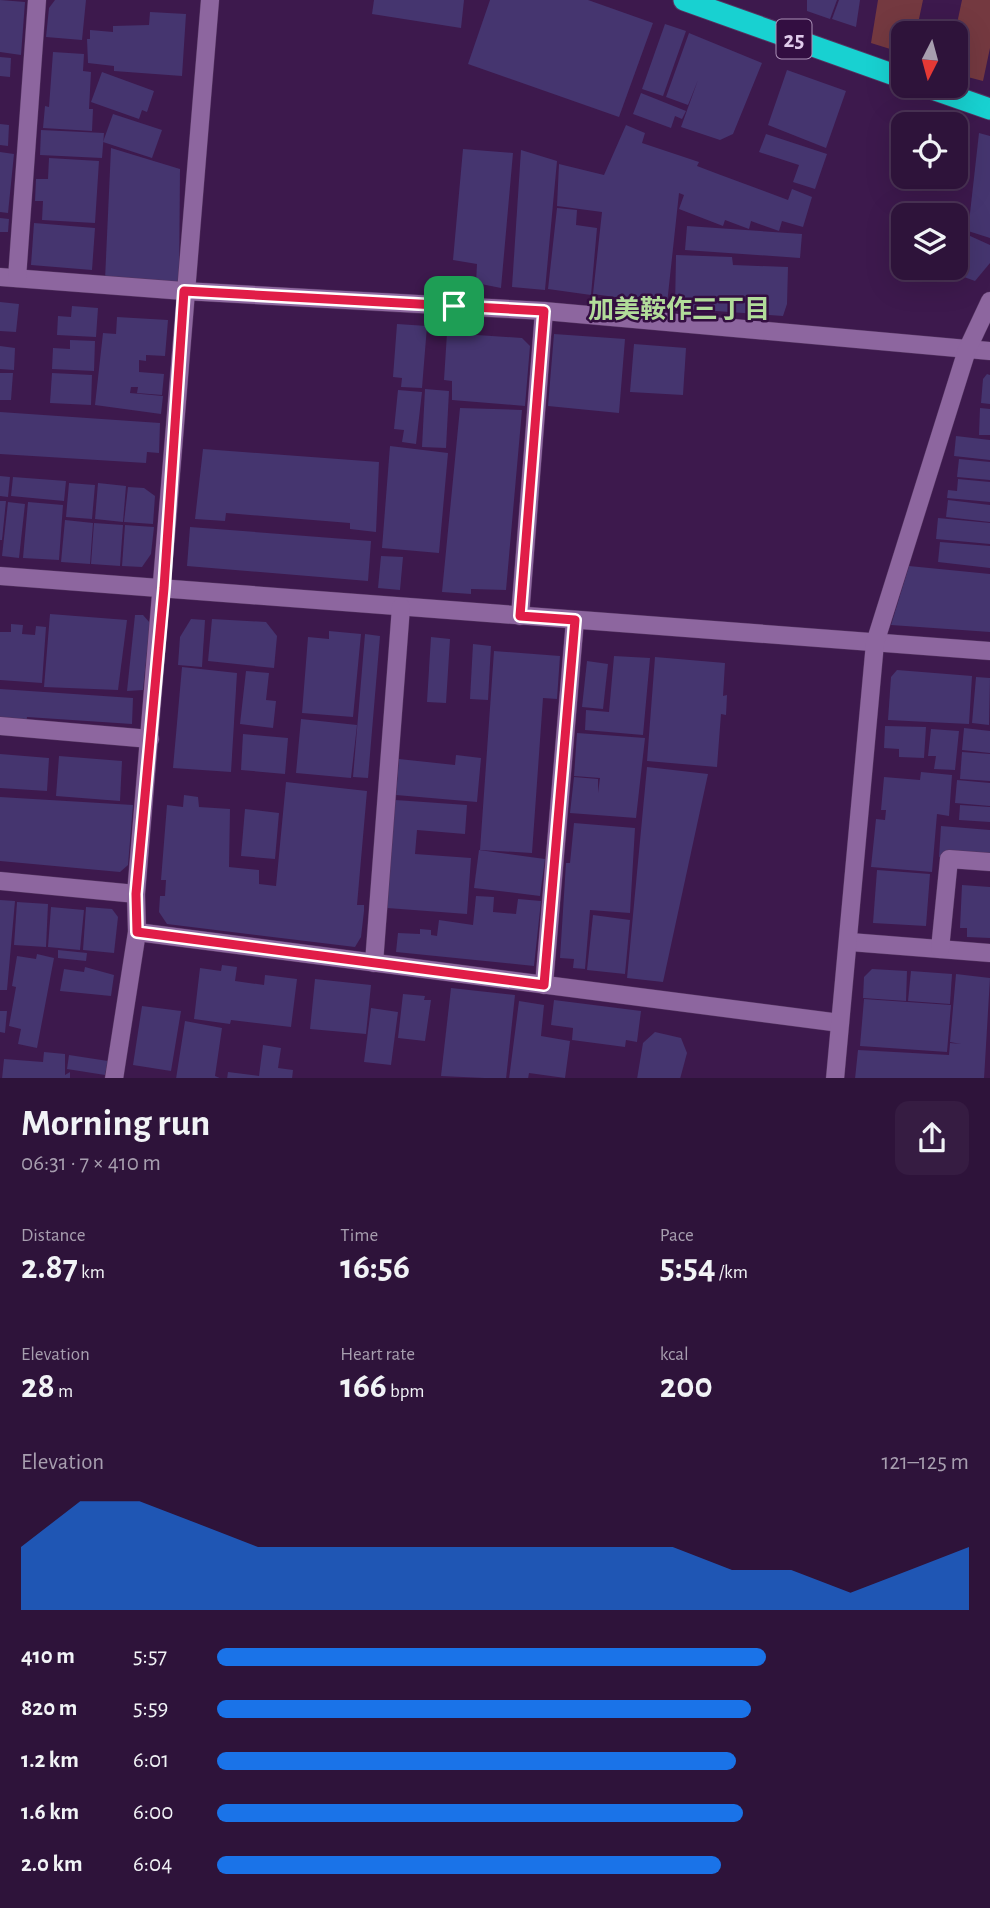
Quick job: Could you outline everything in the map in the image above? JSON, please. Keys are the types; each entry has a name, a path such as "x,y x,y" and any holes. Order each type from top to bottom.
{"highway":[{"name":"25","path":"684,0 891,74"},
{"path":"958,98 990,109"}],"street":[{"path":"37,0 8,278 184,291 544,311 990,351"},
{"path":"114,1078 137,932 136,894 164,588 184,291 210,0"},
{"path":"835,1078 850,942 875,643 967,349 990,301"},
{"path":"520,616 544,311"},
{"path":"0,576 990,651"},
{"path":"374,963 401,607"},
{"path":"544,985 575,620"},
{"path":"0,726 150,739"},
{"path":"940,949 950,859 990,862"},
{"path":"0,881 136,894"},
{"path":"137,932 840,1023"},
{"path":"850,942 990,953"}],"shaded area":[{"path":"878,0 923,0 919,21 891,21 891,49 871,43"},
{"path":"962,0 990,0 990,48 983,81 968,77 968,21 958,21"}],"building":[{"path":"0,0 25,2 21,55 0,52"},
{"path":"55,0 86,0 82,40 46,37 49,8"},
{"path":"374,0 464,0 461,28 372,14"},
{"path":"490,0 588,0 653,23 619,117 468,64"},
{"path":"807,0 837,0 830,19 807,11"},
{"path":"839,0 860,0 856,27 832,19"},
{"path":"150,12 186,14 182,76 114,71 114,66 88,63 87,39 90,39 90,30 113,32 113,26 149,25"},
{"path":"665,24 686,31 663,96 642,89"},
{"path":"689,33 762,63 733,134 720,140 681,127 698,80 688,105 666,97"},
{"path":"53,52 84,54 83,71 91,72 89,109 93,109 92,131 43,128 45,106 49,107"},
{"path":"0,57 11,58 10,77 0,76"},
{"path":"787,70 846,91 826,148 768,125"},
{"path":"102,72 154,91 147,112 142,110 139,119 91,102"},
{"path":"641,93 686,111 682,119 675,116 671,128 633,114"},
{"path":"113,114 162,130 152,158 103,142"},
{"path":"0,124 9,125 8,146 0,145"},
{"path":"626,125 645,133 642,143 699,162 697,166 788,200 792,189 812,197 803,227 782,221 779,231 751,221 749,229 725,220 723,226 679,209 684,195 679,193 667,304 593,294 602,212 557,206 559,164 604,175"},
{"path":"41,130 104,133 102,158 40,155"},
{"path":"979,133 990,136 990,238 968,231"},
{"path":"766,134 827,154 815,189 793,182 799,165 759,152"},
{"path":"111,148 180,169 179,284 105,280"},
{"path":"463,149 513,153 501,288 476,283 477,264 453,260"},
{"path":"521,150 557,161 545,290 512,287"},
{"path":"0,152 14,154 8,213 0,212"},
{"path":"49,158 99,161 95,223 42,220 43,201 35,201 36,179 48,179"},
{"path":"557,208 577,210 576,225 597,228 591,295 548,289"},
{"path":"0,218 9,219 8,232 0,232"},
{"path":"34,223 95,228 92,270 31,265"},
{"path":"687,226 802,234 800,258 685,250"},
{"path":"968,235 990,245 990,263 975,281 968,278"},
{"path":"676,255 732,257 733,265 788,267 787,304 783,316 675,308"},
{"path":"0,302 19,304 16,332 0,331"},
{"path":"72,306 98,308 96,337 57,335 58,316 71,317"},
{"path":"117,317 168,320 165,356 146,355 146,361 139,360 139,372 164,374 162,395 137,393 138,387 131,387 130,393 163,396 161,414 95,405 103,333 116,334"},
{"path":"397,324 427,326 422,388 401,387 402,378 393,377"},
{"path":"447,333 522,338 530,346 525,406 452,400 452,381 444,380"},
{"path":"554,334 625,339 619,413 548,406"},
{"path":"70,340 95,341 94,371 52,369 53,348 70,349"},
{"path":"634,344 686,348 683,395 630,392"},
{"path":"0,346 15,348 14,370 0,369"},
{"path":"0,373 13,373 11,400 0,400"},
{"path":"52,373 92,375 91,405 50,403"},
{"path":"987,374 990,375 990,404 981,403 983,379"},
{"path":"425,389 449,391 446,448 422,447"},
{"path":"398,390 422,392 416,444 402,442 404,430 394,429"},
{"path":"460,408 522,410 506,590 471,589 471,594 442,592"},
{"path":"980,408 990,409 990,435 979,435"},
{"path":"0,412 160,423 159,453 147,452 146,463 0,454"},
{"path":"956,436 990,440 990,460 954,456"},
{"path":"390,446 448,453 439,553 382,548"},
{"path":"203,449 379,462 376,532 350,529 350,523 226,513 225,521 195,519"},
{"path":"959,459 990,462 990,480 957,477"},
{"path":"0,476 10,477 8,497 0,496"},
{"path":"13,477 66,481 64,501 11,496"},
{"path":"958,479 990,482 990,502 947,498 948,490 957,491"},
{"path":"69,483 95,485 92,519 66,517"},
{"path":"98,483 126,486 123,522 95,519"},
{"path":"128,487 144,488 155,496 153,524 124,522"},
{"path":"948,500 990,505 990,522 946,517"},
{"path":"0,501 6,501 2,540 0,540"},
{"path":"8,502 25,504 19,558 2,556"},
{"path":"28,502 63,505 59,560 23,558"},
{"path":"938,518 990,523 990,544 936,539"},
{"path":"65,520 93,523 90,564 61,562"},
{"path":"94,523 123,525 120,566 91,564"},
{"path":"125,525 154,527 151,554 142,567 122,566"},
{"path":"190,527 371,541 368,581 187,566"},
{"path":"940,542 990,546 990,568 938,562"},
{"path":"381,556 403,557 400,590 378,588"},
{"path":"909,566 990,574 990,632 891,625"},
{"path":"50,614 127,620 118,690 44,687"},
{"path":"135,615 143,615 150,623 143,690 127,691"},
{"path":"191,619 205,620 202,667 178,665 180,637"},
{"path":"212,619 266,622 277,636 274,668 208,661"},
{"path":"11,624 23,625 22,634 35,635 36,626 46,627 42,683 0,680 0,632 11,632"},
{"path":"329,631 361,634 353,717 302,713 308,637 329,639"},
{"path":"365,634 380,636 368,778 353,777"},
{"path":"431,637 450,639 446,703 427,702"},
{"path":"473,644 491,646 488,700 470,699"},
{"path":"494,651 560,656 557,699 543,698 532,853 480,850"},
{"path":"614,656 650,658 643,735 585,730 586,710 609,712"},
{"path":"655,657 725,663 723,696 727,695 726,715 721,714 717,767 647,761"},
{"path":"587,661 608,664 603,709 582,707"},
{"path":"182,667 237,673 231,772 173,768"},
{"path":"897,670 972,676 969,724 888,720 891,677"},
{"path":"246,671 269,673 266,700 276,701 273,728 240,724"},
{"path":"976,677 990,678 989,725 972,723"},
{"path":"0,689 133,698 132,724 27,717 26,726 0,723"},
{"path":"301,719 357,725 351,778 296,773"},
{"path":"885,726 926,727 924,758 899,757 899,749 884,748"},
{"path":"964,728 990,731 990,753 962,750"},
{"path":"931,729 959,731 955,770 934,769 936,756 928,756"},
{"path":"577,733 645,738 636,818 570,813 574,777 598,779 598,793 600,778 574,776"},
{"path":"243,734 288,738 285,774 241,770"},
{"path":"962,752 990,754 990,781 960,779"},
{"path":"0,754 49,758 47,791 0,788"},
{"path":"456,755 481,758 477,802 396,795 399,759 455,765"},
{"path":"59,756 122,761 120,801 56,796"},
{"path":"647,767 708,774 663,982 627,978"},
{"path":"921,772 952,775 949,816 937,814 932,872 871,867 876,819 885,820 886,810 881,810 884,777 920,780"},
{"path":"957,780 990,783 990,806 955,803"},
{"path":"286,782 367,791 357,905 364,905 364,911 361,937 355,947 167,924 159,912 160,896 165,896 166,880 161,880 167,805 183,807 184,795 198,797 199,807 230,809 229,867 259,870 259,884 276,886"},
{"path":"0,797 133,805 128,865 120,872 0,861"},
{"path":"395,800 467,805 465,834 417,830 415,854 471,858 467,914 387,908"},
{"path":"960,805 990,807 990,822 959,820"},
{"path":"245,809 279,813 275,859 241,856"},
{"path":"574,823 635,828 630,913 590,910 585,969 573,968 574,959 560,958 566,863 570,863"},
{"path":"941,826 990,830 990,860 939,857"},
{"path":"479,850 545,859 540,896 474,888"},
{"path":"877,870 930,874 926,926 873,923"},
{"path":"962,885 990,887 990,938 967,937 967,928 960,928"},
{"path":"476,896 494,897 493,912 516,914 518,899 541,901 534,966 396,952 398,933 420,934 420,929 431,930 431,935 437,936 439,920 473,925"},
{"path":"0,900 15,901 7,990 0,990"},
{"path":"17,902 48,904 46,947 14,945"},
{"path":"51,907 84,910 80,950 48,947"},
{"path":"86,907 112,909 118,917 114,953 83,950"},
{"path":"593,915 630,920 625,974 587,970"},
{"path":"58,950 87,953 86,961 58,958"},
{"path":"37,954 54,958 37,1048 18,1044 21,1029 9,1026 16,987 12,986 17,956 36,959"},
{"path":"222,965 237,967 235,981 264,985 265,975 297,979 291,1027 194,1019 200,968 221,971"},
{"path":"85,967 114,975 111,996 60,991 64,969 84,972"},
{"path":"872,969 907,971 906,1001 863,998 864,977"},
{"path":"911,971 952,974 950,1004 908,1001"},
{"path":"956,974 990,978 984,1078 855,1078 858,1050 949,1055 950,1043 961,1044 950,1042"},
{"path":"315,979 371,985 366,1034 310,1029"},
{"path":"451,988 515,995 506,1078 441,1076"},
{"path":"403,994 425,996 424,1000 431,1000 425,1041 398,1038"},
{"path":"864,999 951,1005 947,1052 860,1046"},
{"path":"554,1000 641,1011 637,1042 626,1040 625,1047 572,1040 573,1028 551,1025"},
{"path":"519,1001 544,1005 541,1036 570,1041 565,1078 529,1073 528,1078 509,1078"},
{"path":"142,1006 181,1011 171,1071 133,1065"},
{"path":"371,1008 398,1012 391,1065 364,1062"},
{"path":"0,1011 7,1011 5,1033 0,1032"},
{"path":"185,1021 222,1028 215,1076 220,1078 176,1078"},
{"path":"655,1032 681,1038 687,1053 680,1078 637,1078 643,1043"},
{"path":"263,1045 281,1048 278,1068 293,1070 292,1078 227,1078 228,1072 259,1076"},
{"path":"44,1052 65,1054 65,1075 70,1072 70,1078 2,1078 4,1059 43,1062"},
{"path":"69,1055 108,1061 105,1075 67,1069"}],"district":[{"name":"加美鞍作三丁目","path":"679,309"}],"route":[{"path":"184,291 454,306 544,311 520,616 575,620 544,985 137,932 136,894 164,588 184,291"}]}
